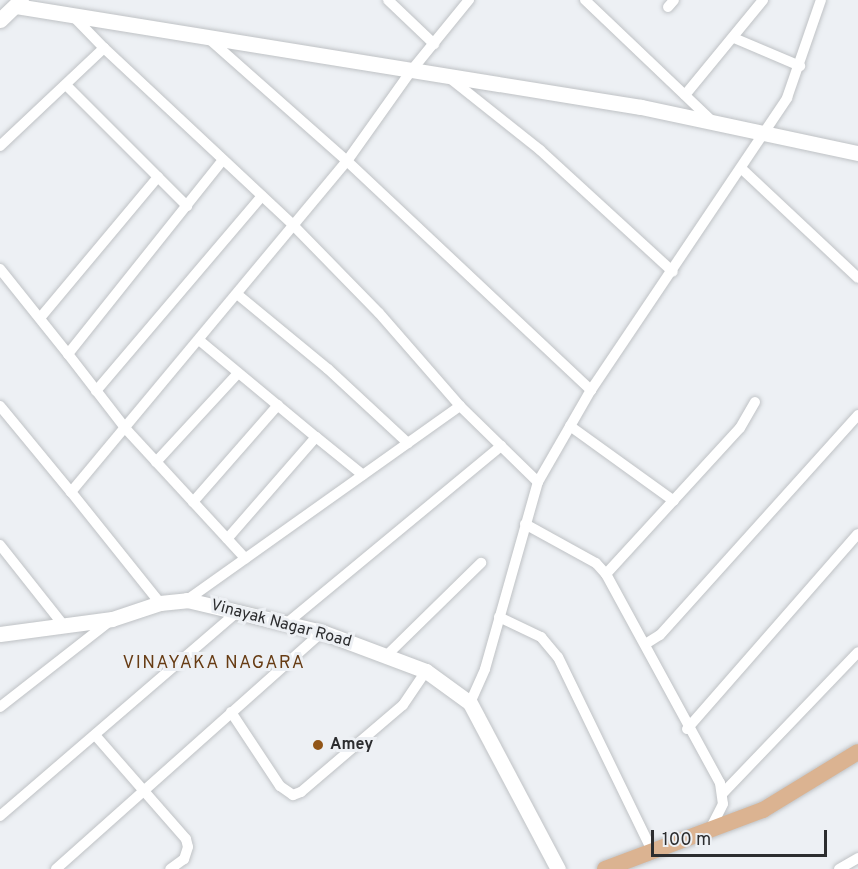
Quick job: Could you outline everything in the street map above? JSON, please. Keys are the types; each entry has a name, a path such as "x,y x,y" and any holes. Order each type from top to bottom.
{"main road":[{"path":"0,20 18,3 73,15 411,71 445,74 713,122 858,153"},
{"name":"Vinayak Nagar Road","path":"0,634 112,619 160,603 188,600 322,632 426,671 470,703 558,869"},
{"path":"604,869 709,832 763,810 858,752"}],"street":[{"path":"388,0 434,44"},
{"path":"71,492 126,429 347,161 411,71 469,0"},
{"path":"585,0 713,122"},
{"path":"685,95 763,0"},
{"path":"470,703 483,675 538,482 591,390 673,272 787,98 800,66 819,1"},
{"path":"73,15 104,48 222,161 293,225 379,313 460,406 538,482"},
{"path":"205,36 347,161 591,390"},
{"path":"734,38 800,66"},
{"path":"0,146 67,86 104,48"},
{"path":"445,74 540,150 673,272"},
{"path":"67,86 187,206"},
{"path":"68,354 222,161"},
{"path":"742,169 858,278"},
{"path":"40,318 158,177"},
{"path":"96,391 262,196"},
{"path":"0,269 126,429 245,558"},
{"path":"237,294 328,369 408,443"},
{"path":"199,340 363,475"},
{"path":"156,462 238,373"},
{"path":"606,574 740,428 755,402"},
{"path":"193,502 278,405"},
{"path":"0,406 160,603"},
{"path":"188,600 460,406"},
{"path":"646,643 660,635 858,415"},
{"path":"570,426 674,501"},
{"path":"227,539 316,437"},
{"path":"287,623 501,446"},
{"path":"525,524 596,563 606,574 646,643 687,729 723,793 723,804 709,832"},
{"path":"687,729 858,534"},
{"path":"0,544 65,627"},
{"path":"387,655 481,562"},
{"path":"0,816 238,611"},
{"path":"499,617 541,638 558,657 652,851"},
{"path":"0,707 112,619"},
{"path":"56,869 322,632"},
{"path":"723,793 858,652"},
{"path":"231,712 279,786 292,795 301,792 403,705 426,671"},
{"path":"95,735 186,838 188,847 184,859 170,869"},
{"path":"839,869 858,858"}],"place":[{"name":"Amey","path":"318,745"}],"district":[{"name":"VINAYAKA NAGARA","path":"214,664"}]}
